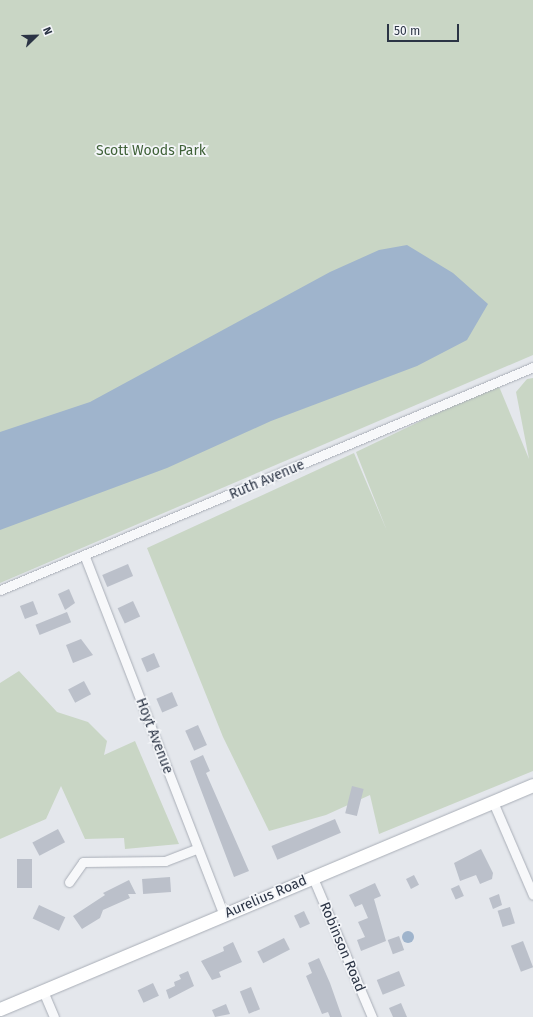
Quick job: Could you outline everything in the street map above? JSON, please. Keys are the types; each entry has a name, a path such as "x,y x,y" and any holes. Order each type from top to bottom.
{"street":[{"name":"Ruth Avenue","path":"0,590 85,557 533,367"},
{"name":"Hoyt Avenue","path":"85,557 197,849 224,915"},
{"name":"Aurelius Road","path":"0,1009 533,785"},
{"path":"493,802 533,895"},
{"path":"69,882 83,862 165,861 197,849"},
{"name":"Robinson Road","path":"313,878 372,1017"},
{"path":"43,991 54,1017"}],"green space":[{"name":"Scott Woods Park","path":"0,0 533,0 533,355 0,583"},
{"path":"533,378 533,771 379,834 370,795 326,815 269,831 223,737 147,548 354,453 387,531 356,452 498,384 529,459 516,392 527,379"},
{"path":"19,671 57,712 88,722 107,741 104,755 135,741 179,844 125,849 124,838 85,839 61,786 46,819 0,839 0,683"}],"water":[{"path":"407,245 453,273 488,304 467,340 417,366 271,421 167,468 0,530 0,432 90,402 330,272 379,250"},
{"path":"406,931 410,931 414,937 410,943 406,943 402,939 402,935"}],"building":[{"path":"128,564 133,576 107,587 102,575"},
{"path":"69,589 75,603 65,610 58,594"},
{"path":"33,601 38,614 25,619 20,606"},
{"path":"133,601 140,616 125,624 118,608"},
{"path":"67,612 71,622 40,635 35,625"},
{"path":"81,639 93,655 73,663 66,645"},
{"path":"154,653 160,667 147,672 141,658"},
{"path":"84,681 91,694 75,703 68,689"},
{"path":"172,692 178,706 162,712 156,699"},
{"path":"198,725 207,745 194,751 185,731"},
{"path":"203,755 210,771 206,773 249,871 234,877 190,761"},
{"path":"352,786 364,789 357,816 345,813"},
{"path":"335,819 341,833 277,860 271,846"},
{"path":"58,829 65,842 39,856 32,843"},
{"path":"481,849 493,873 492,879 480,884 476,875 460,881 454,863"},
{"path":"17,859 32,859 32,888 17,888"},
{"path":"414,875 419,885 411,889 406,879"},
{"path":"170,877 171,892 143,894 142,879"},
{"path":"129,880 136,894 128,894 130,898 103,910 100,918 82,929 73,916 105,895 103,893"},
{"path":"375,883 381,896 374,899 386,941 361,951 357,940 365,937 358,922 368,918 362,904 355,907 349,895"},
{"path":"459,885 464,896 456,900 451,889"},
{"path":"499,894 502,905 493,909 489,898"},
{"path":"39,905 65,917 59,931 33,919"},
{"path":"510,907 515,923 503,927 498,911"},
{"path":"304,911 310,924 300,928 294,916"},
{"path":"399,936 404,950 393,954 388,940"},
{"path":"284,938 290,950 263,963 257,952"},
{"path":"523,941 533,967 521,972 511,946"},
{"path":"233,942 242,962 219,972 221,977 212,980 201,961 224,951 223,947"},
{"path":"319,958 342,1017 330,1017 328,1012 322,1014 306,976 312,973 308,963"},
{"path":"188,971 194,986 169,999 166,990 175,986 174,982 181,979 179,975"},
{"path":"399,971 405,986 383,995 377,980"},
{"path":"153,983 159,996 144,1003 138,990"},
{"path":"251,987 260,1009 249,1014 240,991"},
{"path":"401,1003 407,1017 393,1017 389,1008"},
{"path":"226,1004 230,1014 215,1017 212,1010"}]}
